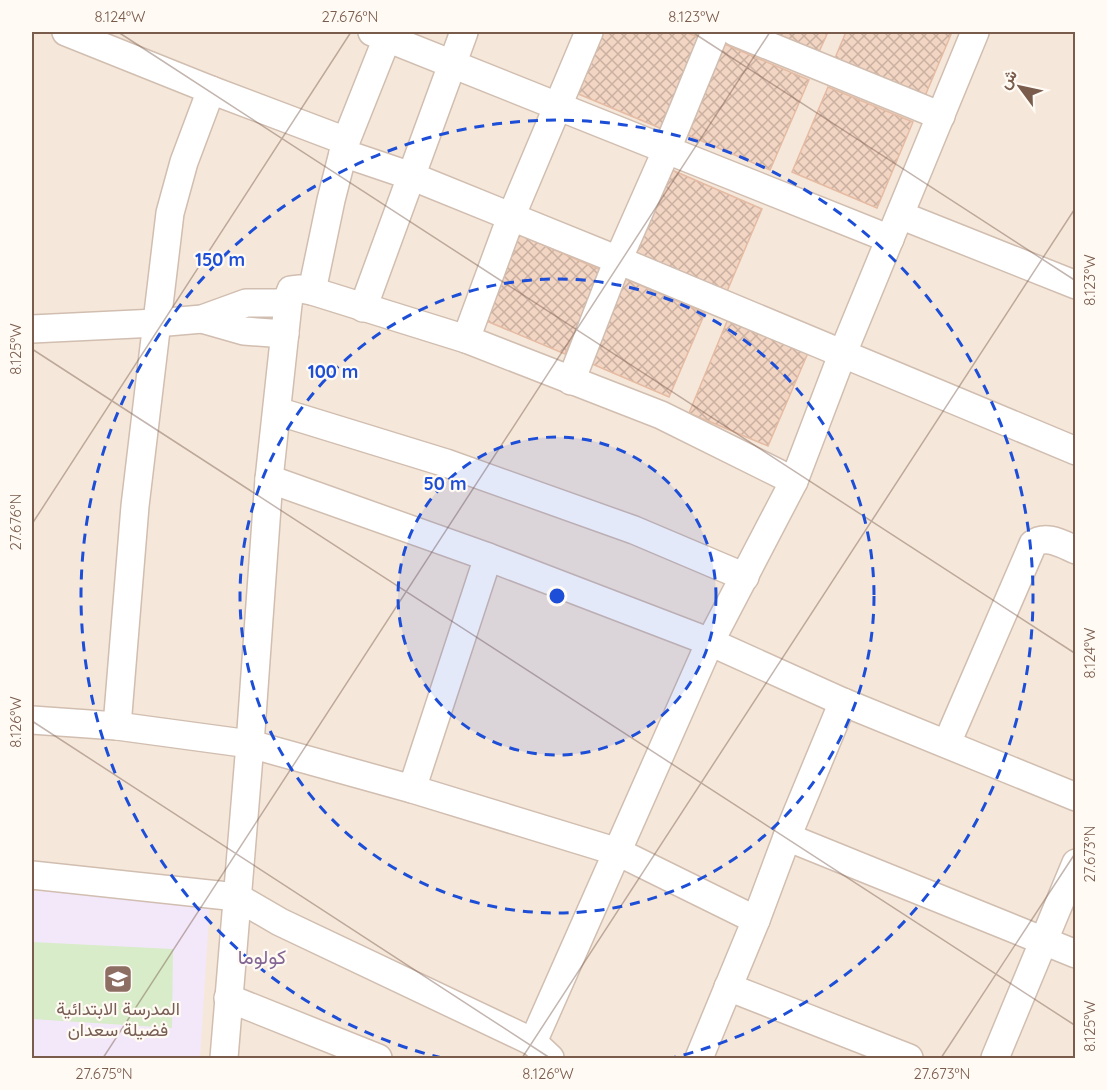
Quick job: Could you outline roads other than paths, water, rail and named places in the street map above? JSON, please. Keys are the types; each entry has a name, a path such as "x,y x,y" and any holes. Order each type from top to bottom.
{"street":[{"path":"66,32 211,90 411,176 618,260 842,355 1072,441"},
{"path":"363,308 464,32"},
{"path":"466,339 511,217 589,32"},
{"path":"571,381 618,260 667,150 715,32"},
{"path":"735,32 941,116"},
{"path":"32,875 237,897 280,922 542,1050 618,852 710,642 794,480 842,355 975,32"},
{"path":"312,291 344,147 380,35 890,239"},
{"path":"117,726 135,506 170,213 184,162 211,90"},
{"path":"900,214 1076,285"},
{"path":"224,1059 269,479 291,290 312,291 466,339 661,415 794,480"},
{"path":"32,329 202,319 246,303 288,303"},
{"path":"202,319 244,331 285,334"},
{"path":"276,411 446,463 622,526 745,577"},
{"path":"269,479 488,556 710,642 843,702 1076,797"},
{"path":"947,743 1033,544 1039,539 1046,538 1076,550"},
{"path":"412,789 488,556"},
{"path":"699,1059 843,702"},
{"path":"32,720 117,726 250,744 412,789 618,852 756,920"},
{"path":"787,837 1076,954"},
{"path":"995,1059 1076,863"},
{"path":"728,987 909,1059"},
{"path":"228,998 378,1059"}],"place":[{"name":"المدرسة الابتدائية فضيلة سعدان","path":"118,979"}],"district":[{"name":"كولوما","path":"262,956"}]}
